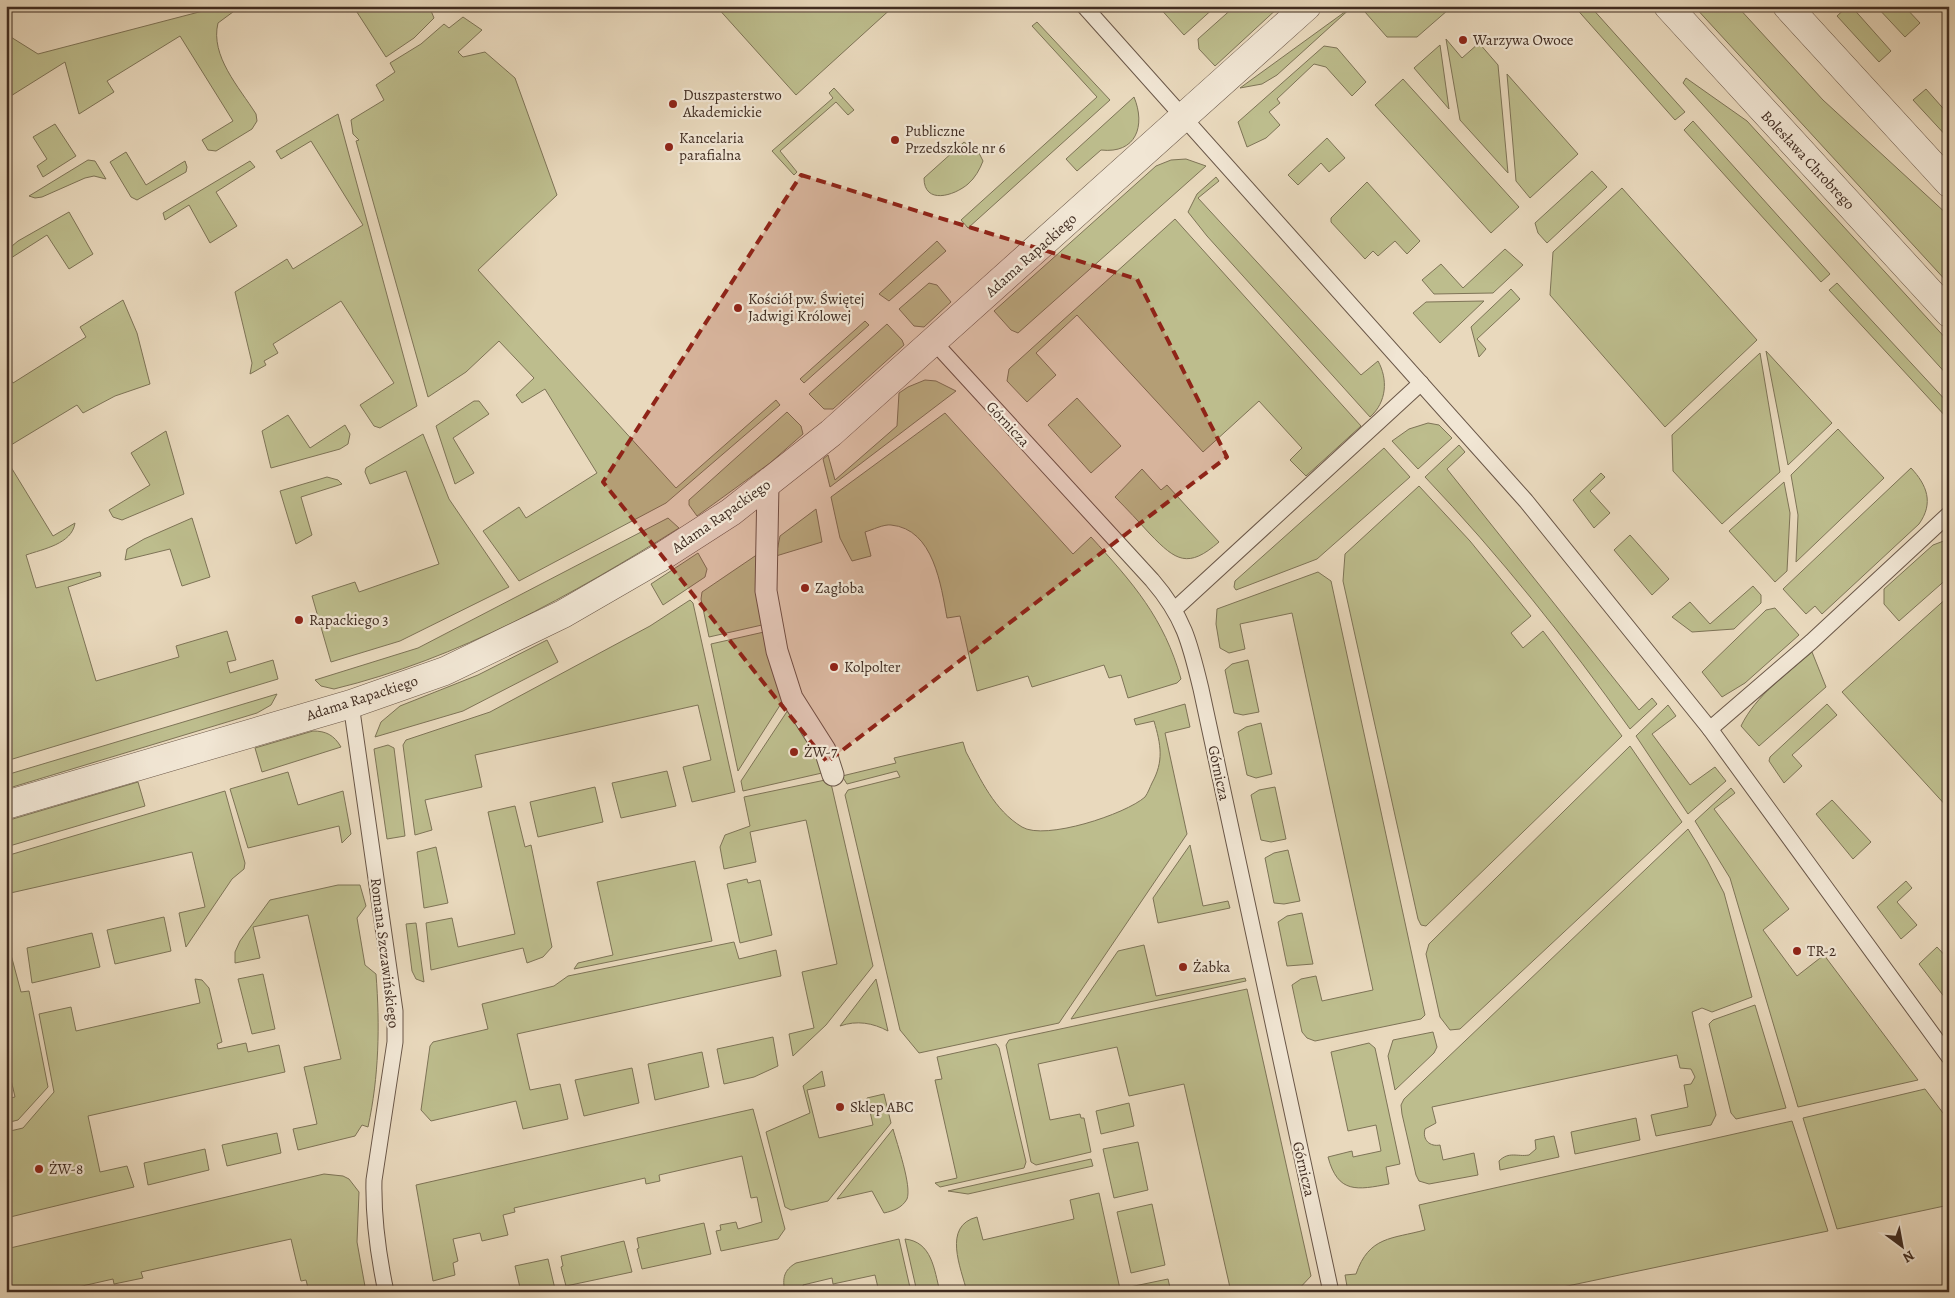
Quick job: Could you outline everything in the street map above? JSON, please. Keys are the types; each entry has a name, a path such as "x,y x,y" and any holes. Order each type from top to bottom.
{"street":[{"name":"Adama Rapackiego","path":"6,805 351,704 445,671 563,614 666,554 731,512 831,433 1307,6"},
{"name":"Bolesława Chrobrego","path":"1668,6 1949,313"},
{"path":"1787,6 1949,183"},
{"path":"768,484 766,591 777,651 792,698 825,750 833,775"}],"lane":[{"path":"1084,6 1526,501 1710,729 1949,1057"},
{"name":"Górnicza","path":"934,342 1152,580 1175,609 1183,624 1194,661 1331,1292"},
{"path":"1175,609 1421,383"},
{"path":"1710,729 1811,642 1949,514"},
{"name":"Romana Szczawińskiego","path":"351,704 395,1011 395,1042 374,1180 373,1204 375,1238 386,1292"}],"highlighted area":[{"path":"801,175 1137,279 1227,457 827,762 603,482"}],"green space":[{"path":"222,6 241,6 218,23 218,47 234,82 256,114 257,121 252,129 216,151 208,150 202,140 233,121 180,36 107,81 114,92 79,114 65,62 6,99 6,34 38,54"},
{"path":"353,6 429,6 434,18 414,38 386,57"},
{"path":"716,6 894,6 796,95"},
{"path":"1158,6 1185,6 1188,9 1191,6 1216,6 1184,35"},
{"path":"1235,6 1280,6 1215,66 1199,49 1198,39"},
{"path":"1353,6 1277,75 1262,84 1240,88"},
{"path":"1371,6 1444,6 1448,10 1417,37 1387,37 1365,12"},
{"path":"1574,6 1590,6 1685,112 1675,120"},
{"path":"1694,6 1737,6 1823,100 1949,216 1949,284"},
{"path":"1848,6 1851,6 1891,51 1879,62 1837,16"},
{"path":"1876,6 1904,6 1920,23 1905,37"},
{"path":"463,17 482,30 458,52 463,57 485,52 515,78 557,195 478,270 676,488 776,400 780,405 666,503 519,581 483,531 519,507 526,518 597,473 545,389 522,403 516,395 534,378 499,341 466,372 428,397 356,141 359,140 353,134 351,120 384,100 376,85 395,72 390,63 421,44 444,24 449,28"},
{"path":"1037,22 1110,100 968,228 961,220 1097,97 1032,26"},
{"path":"1446,39 1462,58 1479,43 1498,65 1508,173 1460,120"},
{"path":"1440,45 1449,109 1414,68"},
{"path":"1324,46 1337,48 1366,82 1352,96 1326,67 1314,64 1277,99 1280,103 1269,112 1280,125 1266,138 1247,147 1238,122"},
{"path":"1507,74 1578,154 1530,198 1516,181"},
{"path":"1686,78 1747,121 1949,342 1949,377 1683,83"},
{"path":"1403,79 1519,207 1491,233 1375,105"},
{"path":"834,88 854,110 848,115 836,102 780,151 797,172 794,175 772,151 833,98 829,93"},
{"path":"1926,89 1949,115 1949,139 1913,100"},
{"path":"1134,97 1139,118 1138,128 1130,143 1113,150 1101,150 1077,171 1066,159"},
{"path":"338,114 417,406 380,428 374,426 360,405 394,383 341,301 273,344 278,353 264,361 266,365 250,374 252,363 235,292 287,259 293,269 363,225 311,141 281,159 276,151"},
{"path":"1693,121 1830,274 1821,282 1684,130"},
{"path":"55,124 76,156 43,177 37,166 47,159 33,137"},
{"path":"1327,138 1345,158 1329,172 1321,163 1298,185 1288,175"},
{"path":"964,142 979,153 983,161 975,176 968,184 955,192 941,196 929,192 925,187 924,178"},
{"path":"126,152 146,185 185,161 186,172 137,200 131,197 110,162"},
{"path":"1186,159 1206,166 1018,333 1011,330 994,311 1156,166 1171,160"},
{"path":"88,160 95,161 106,179 94,176 85,178 42,197 35,198 29,196"},
{"path":"250,161 255,167 216,192 237,226 210,243 189,205 165,220 163,213"},
{"path":"1592,171 1607,187 1547,243 1538,233 1535,223"},
{"path":"1216,177 1219,181 1198,198 1361,375 1378,361 1383,375 1383,397 1376,411 1370,417 1207,236 1188,212 1197,194"},
{"path":"1367,182 1420,241 1407,254 1395,241 1378,256 1373,251 1365,259 1331,222 1331,218"},
{"path":"1622,188 1757,340 1665,427 1550,295 1553,252"},
{"path":"69,212 93,254 69,269 47,235 11,258 12,246 18,241"},
{"path":"1175,219 1361,426 1306,476 1290,460 1302,448 1259,401 1203,452 1077,315 1036,353 1056,375 1027,402 1007,381 1009,369"},
{"path":"937,241 946,251 889,301 879,294"},
{"path":"1505,249 1523,265 1493,293 1434,294 1422,280 1441,264 1463,288"},
{"path":"929,283 937,285 951,302 924,327 914,326 899,309"},
{"path":"1837,283 1949,404 1949,416 1947,418 1829,290"},
{"path":"1511,289 1520,299 1477,339 1486,349 1479,357 1471,327"},
{"path":"123,300 137,333 150,384 115,396 83,413 77,405 6,448 6,373 13,383 86,337 80,327"},
{"path":"1484,301 1440,343 1413,313 1426,302"},
{"path":"865,321 869,325 804,383 800,379"},
{"path":"887,324 902,340 904,345 833,409 824,409 809,394"},
{"path":"1766,351 1832,423 1788,465"},
{"path":"1760,353 1780,472 1722,524 1673,471 1672,435"},
{"path":"925,380 936,381 956,391 830,487 823,459 828,455 835,480 897,426 899,393"},
{"path":"1077,398 1121,446 1091,473 1048,425"},
{"path":"474,401 479,401 489,414 453,438 474,473 455,484 436,426"},
{"path":"787,412 801,426 803,434 770,463 697,516 689,505 689,500"},
{"path":"945,413 1073,554 1091,537 1120,570 1145,602 1166,638 1181,679 1177,683 1128,698 1121,675 1109,678 1104,665 1032,687 1028,676 977,691 960,616 947,618 942,591 933,561 917,537 906,529 891,525 865,532 871,556 852,561 840,538 831,497"},
{"path":"288,415 310,448 345,425 350,434 348,444 340,449 271,468 262,431"},
{"path":"1428,423 1439,425 1452,438 1418,469 1392,441 1409,429"},
{"path":"1838,429 1884,478 1796,562 1798,515 1791,475"},
{"path":"166,431 184,494 122,520 113,517 109,510 150,485 131,453"},
{"path":"423,434 449,499 509,587 400,641 331,662 312,596 355,582 359,592 439,564 406,471 370,484 365,472 366,468"},
{"path":"1459,445 1465,452 1447,469 1639,710 1652,698 1657,704 1630,729 1532,599 1480,537 1425,477"},
{"path":"1384,448 1410,477 1317,559 1236,590 1234,587 1235,581"},
{"path":"6,459 53,536 75,523 73,530 63,541 26,555 36,588 100,572 101,576 68,587 96,681 179,657 176,646 227,631 236,660 227,662 230,673 273,660 278,679 6,761"},
{"path":"1911,468 1917,474 1927,494 1926,509 1919,524 1822,614 1815,606 1806,614 1783,589"},
{"path":"1142,469 1161,490 1167,485 1219,542 1199,556 1190,558 1175,556 1159,543 1115,497"},
{"path":"1601,473 1605,477 1590,491 1610,513 1594,528 1573,500"},
{"path":"327,477 338,480 342,484 301,497 312,535 296,544 280,491"},
{"path":"1784,482 1790,513 1787,571 1775,582 1729,531"},
{"path":"1419,486 1470,541 1531,616 1511,633 1523,648 1543,631 1622,736 1426,926 1421,925 1418,919 1343,581 1345,554"},
{"path":"816,509 822,542 776,556 780,536"},
{"path":"192,518 210,577 182,586 170,549 125,560 127,549 144,539"},
{"path":"668,518 679,528 556,600 469,643 425,661 334,689 321,686 315,680 418,648"},
{"path":"1630,535 1669,579 1652,595 1614,550"},
{"path":"1949,539 1949,577 1899,621 1884,604 1884,589 1933,545"},
{"path":"698,553 707,569 705,577 663,605 651,584"},
{"path":"758,554 762,625 709,637 701,599 702,592"},
{"path":"1318,572 1331,581 1425,1015 1421,1019 1315,1041 1307,1038 1302,1032 1292,985 1301,979 1316,976 1322,1001 1373,990 1292,613 1240,624 1245,649 1229,653 1220,648 1216,624 1217,609"},
{"path":"1753,586 1761,595 1761,603 1734,629 1692,632 1672,617 1690,602 1710,624"},
{"path":"1949,596 1949,809 1842,692"},
{"path":"690,600 693,603 735,792 692,802 683,767 711,760 698,705 475,755 482,787 425,800 432,830 415,835 403,745 406,740 490,712 650,626"},
{"path":"1775,608 1799,635 1745,683 1722,697 1702,672 1766,610"},
{"path":"764,632 784,699 738,771 711,644"},
{"path":"547,640 558,662 463,711 375,737 381,722 400,706 478,675"},
{"path":"1812,652 1826,687 1759,746 1741,726 1747,715 1763,695"},
{"path":"1248,660 1259,712 1243,715 1234,713 1225,670 1232,664"},
{"path":"277,694 271,705 257,713 6,789 6,775"},
{"path":"1185,704 1190,727 1165,733 1187,834 1059,1023 919,1053 900,1030 845,795 848,790 900,777 897,771 847,784 842,776 896,763 894,758 963,742 966,752 989,794 1012,820 1022,827 1033,830 1048,831 1066,828 1104,818 1135,804 1145,797 1156,775 1160,760 1160,745 1154,721 1136,725 1134,719"},
{"path":"1827,704 1837,715 1792,755 1802,766 1784,783 1769,761 1770,757"},
{"path":"1668,705 1676,716 1652,734 1690,785 1715,767 1726,781 1688,814 1636,736"},
{"path":"788,710 816,753 822,773 743,791 741,781"},
{"path":"1261,723 1272,774 1256,778 1247,775 1238,732 1246,727"},
{"path":"313,731 329,734 336,739 341,747 262,772 255,748"},
{"path":"388,745 394,748 405,836 387,839 374,749"},
{"path":"1630,746 1682,822 1460,1029 1450,1030 1440,1017 1426,954 1429,944"},
{"path":"667,771 676,806 621,818 612,783"},
{"path":"288,772 298,805 343,791 351,834 342,843 339,826 248,848 230,789"},
{"path":"830,779 873,966 826,1025 793,1056 789,1034 814,1028 802,972 837,964 806,820 750,832 756,862 724,869 720,847 725,835 750,826 744,797"},
{"path":"138,782 145,806 6,847 6,821"},
{"path":"595,787 603,822 538,837 530,802"},
{"path":"1275,787 1286,839 1271,842 1261,840 1251,795 1259,790"},
{"path":"1731,788 1735,793 1714,809 1789,909 1763,930 1797,976 1824,955 1918,1080 1798,1107 1730,878 1695,821"},
{"path":"225,791 245,863 244,869 232,879 186,947 179,913 205,907 192,852 6,894 6,856"},
{"path":"1832,800 1871,842 1853,859 1816,814"},
{"path":"515,806 525,847 531,845 552,947 543,957 527,963 523,948 431,970 426,923 452,918 458,947 515,934 488,812"},
{"path":"1688,829 1724,893 1752,997 1712,1012 1702,1008 1692,1012 1716,1115 1711,1125 1656,1136 1651,1115 1688,1107 1684,1085 1691,1084 1695,1077 1691,1069 1680,1068 1677,1055 1432,1107 1436,1123 1425,1129 1424,1133 1428,1142 1433,1145 1440,1145 1443,1160 1474,1153 1478,1175 1429,1184 1419,1181 1402,1114 1401,1105 1404,1099"},
{"path":"1190,845 1203,906 1228,901 1230,908 1158,923 1153,898"},
{"path":"436,847 448,903 424,908 417,852"},
{"path":"1288,850 1300,901 1284,904 1274,903 1265,858 1274,853"},
{"path":"695,861 712,941 574,969 578,963 613,955 597,882"},
{"path":"747,879 748,883 760,880 772,935 740,943 727,884"},
{"path":"1906,881 1912,888 1897,902 1917,925 1901,939 1877,907"},
{"path":"338,885 360,885 366,906 357,918 365,965 376,974 378,1051 372,1108 368,1127 362,1125 355,1136 298,1150 293,1129 317,1124 304,1067 341,1059 308,915 253,927 260,958 235,963 235,952 240,941 270,900"},
{"path":"1302,913 1313,964 1287,966 1278,922 1287,916"},
{"path":"164,917 171,951 115,964 107,930"},
{"path":"416,923 424,982 416,979 412,971 406,924"},
{"path":"92,933 100,967 32,983 27,948"},
{"path":"734,942 739,959 776,950 781,976 517,1034 530,1090 560,1084 568,1119 523,1129 516,1101 431,1121 421,1110 430,1046 433,1042 488,1029 482,1004 554,986 568,976"},
{"path":"1144,945 1156,996 1245,978 1246,981 1071,1019 1118,951"},
{"path":"1937,947 1949,960 1949,1003 1919,964"},
{"path":"10,951 21,992 29,991 48,1087 18,1120 6,1123 6,1099 15,1097 6,1058 6,952"},
{"path":"263,974 275,1029 252,1034 238,979"},
{"path":"195,979 202,980 209,988 222,1042 217,1044 218,1049 246,1043 248,1052 279,1045 285,1072 88,1116 100,1172 127,1166 134,1187 6,1218 6,1132 23,1128 54,1092 39,1014 71,1007 76,1031 200,1003"},
{"path":"876,979 888,1031 865,1023 840,1026"},
{"path":"1247,989 1311,1276 1296,1292 1231,1292 1184,1084 1129,1096 1117,1047 1038,1064 1050,1120 1080,1114 1081,1118 1084,1118 1091,1152 1036,1165 1031,1162 1006,1045 1009,1040"},
{"path":"1755,1005 1786,1108 1736,1119 1731,1113 1709,1024 1713,1020"},
{"path":"1433,1032 1437,1047 1434,1053 1395,1090 1388,1056 1393,1040"},
{"path":"773,1037 778,1066 754,1077 724,1084 717,1049"},
{"path":"1369,1043 1375,1048 1400,1164 1386,1167 1389,1184 1358,1188 1350,1187 1337,1178 1328,1157 1352,1151 1353,1157 1381,1151 1376,1125 1348,1131 1331,1052"},
{"path":"996,1044 999,1048 1026,1162 1024,1168 940,1187 935,1183 957,1178 935,1080 942,1079 937,1057"},
{"path":"702,1052 709,1087 655,1100 648,1064"},
{"path":"632,1068 639,1103 584,1116 575,1080"},
{"path":"822,1071 825,1086 807,1090 819,1138 873,1125 867,1098 884,1094 891,1123 828,1201 791,1210 785,1207 766,1132 810,1113 803,1086"},
{"path":"1925,1089 1949,1121 1949,1205 1837,1229 1803,1118"},
{"path":"1129,1103 1134,1126 1101,1134 1096,1111"},
{"path":"753,1109 785,1229 778,1239 721,1251 716,1231 721,1230 720,1225 736,1222 738,1229 762,1222 757,1197 751,1198 742,1156 659,1175 660,1181 646,1184 645,1178 514,1208 515,1212 503,1215 508,1235 482,1241 480,1233 453,1239 458,1261 453,1263 455,1275 433,1281 416,1185"},
{"path":"1636,1118 1640,1140 1575,1154 1571,1132"},
{"path":"1792,1121 1828,1231 1539,1292 1348,1292 1345,1275 1356,1274 1361,1262 1375,1246 1392,1238 1425,1230 1419,1205"},
{"path":"893,1129 907,1185 907,1199 903,1205 884,1213 872,1191 837,1199"},
{"path":"277,1133 281,1153 227,1166 222,1145"},
{"path":"1554,1136 1559,1157 1500,1170 1499,1161 1506,1156 1529,1155 1536,1149 1535,1140"},
{"path":"1138,1142 1148,1190 1114,1198 1103,1149"},
{"path":"205,1149 209,1170 148,1185 144,1163"},
{"path":"1091,1159 1093,1166 968,1194 948,1191"},
{"path":"324,1174 343,1176 349,1179 359,1192 357,1242 366,1292 309,1292 306,1280 301,1281 291,1239 141,1272 143,1278 114,1284 113,1279 56,1292 6,1292 6,1249"},
{"path":"1099,1193 1120,1289 1168,1279 1171,1292 967,1292 958,1260 957,1249 957,1238 960,1229 966,1222 977,1217 983,1240 1074,1219 1070,1200"},
{"path":"1152,1204 1165,1265 1131,1273 1117,1212"},
{"path":"704,1223 711,1254 642,1269 637,1249 639,1248 637,1238"},
{"path":"899,1239 911,1292 879,1292 875,1275 833,1284 832,1278 803,1285 804,1292 785,1292 786,1272 796,1263"},
{"path":"905,1239 921,1245 926,1251 933,1266 940,1292 917,1292"},
{"path":"624,1241 632,1272 566,1286 561,1267 563,1266 561,1256"},
{"path":"548,1259 555,1289 553,1292 521,1292 515,1266"}],"place":[{"name":"Warzywa Owoce","path":"1463,40"},
{"name":"Duszpasterstwo Akademickie","path":"673,104"},
{"name":"Publiczne Przedszkole nr 6","path":"895,140"},
{"name":"Kancelaria parafialna","path":"669,147"},
{"name":"Kościół pw. Świętej Jadwigi Królowej","path":"738,308"},
{"name":"Zagłoba","path":"805,588"},
{"name":"Rapackiego 3","path":"299,620"},
{"name":"Kolpolter","path":"834,667"},
{"name":"ŻW-7","path":"794,752"},
{"name":"TR-2","path":"1797,951"},
{"name":"Żabka","path":"1183,967"},
{"name":"Sklep ABC","path":"840,1107"},
{"name":"ŻW-8","path":"39,1169"}]}
